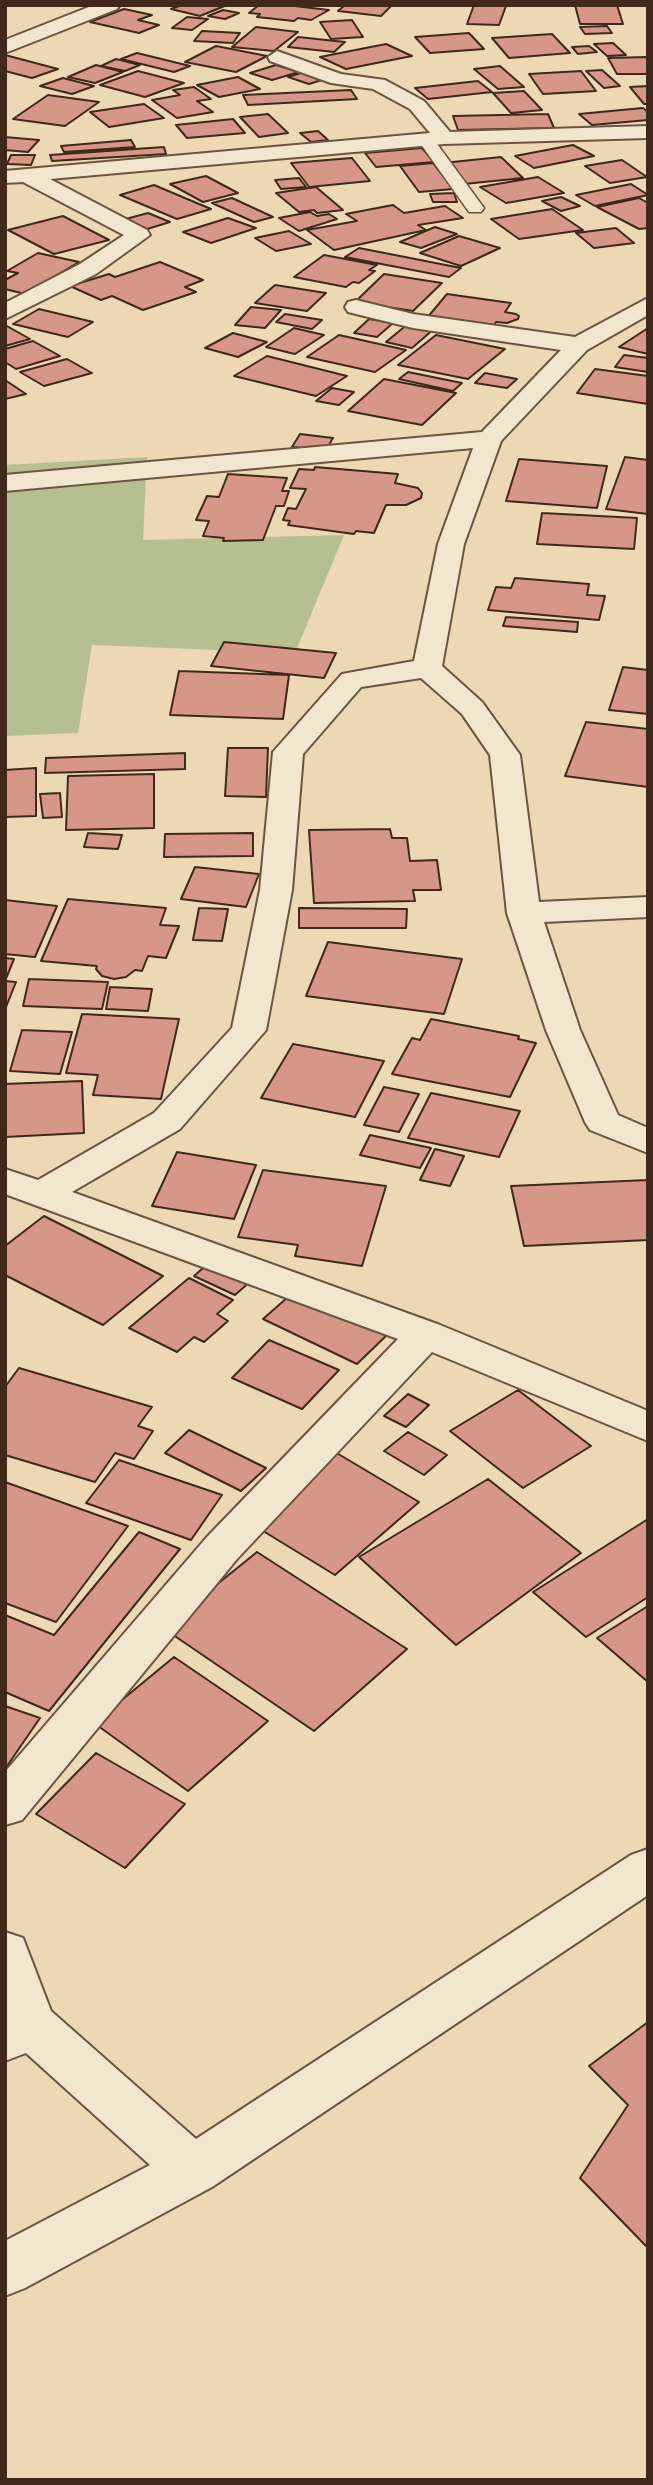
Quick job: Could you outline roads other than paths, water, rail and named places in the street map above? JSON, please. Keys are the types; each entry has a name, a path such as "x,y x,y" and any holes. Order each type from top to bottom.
{"street":[{"path":"5,47 111,5"},
{"path":"277,57 338,79 378,84 417,105 435,139"},
{"path":"15,175 435,139 648,132"},
{"path":"5,312 88,269 139,235 15,175"},
{"path":"427,668 451,544 489,439 579,345 648,305"},
{"path":"356,307 413,321 579,345"},
{"path":"5,483 489,439"},
{"path":"427,668 472,708 505,755 524,913 563,1030 603,1122 648,1142"},
{"path":"43,1193 167,1121 249,1030 276,890 288,752 352,680 427,668"},
{"path":"524,913 648,907"},
{"path":"5,1181 426,1334 648,1427"},
{"path":"5,1806 222,1548 426,1334"},
{"path":"5,2270 193,2170 648,1869"},
{"path":"5,1953 18,2032 193,2170"}],"lane":[{"path":"435,139 475,208"}]}
